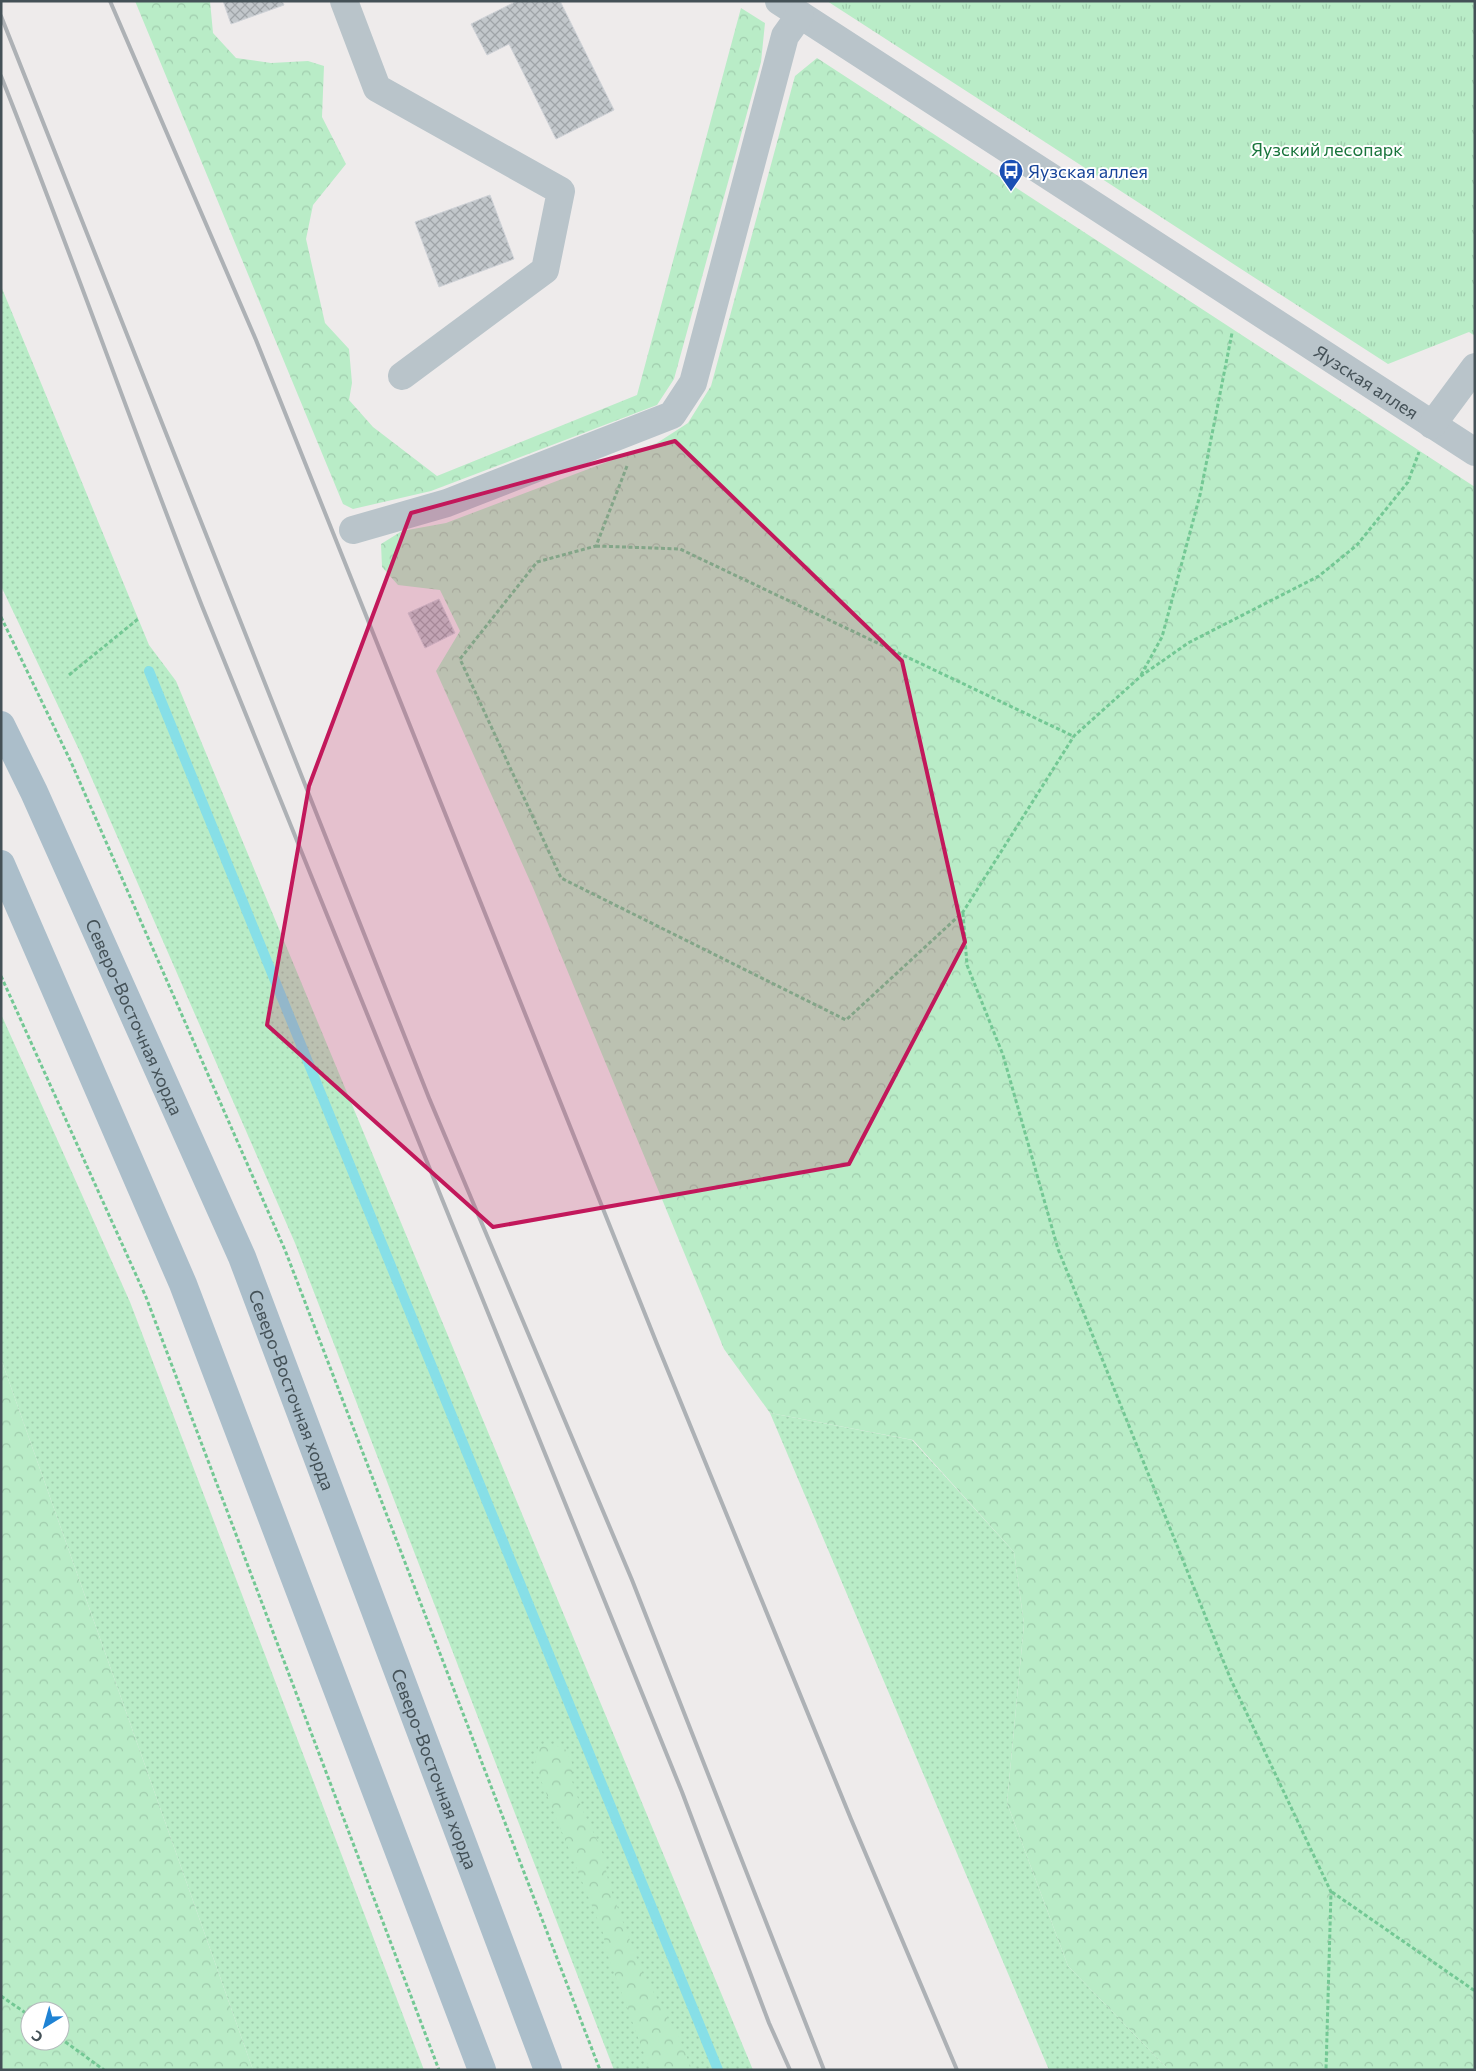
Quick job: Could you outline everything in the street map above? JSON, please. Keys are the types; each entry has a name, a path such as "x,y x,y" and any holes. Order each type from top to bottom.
{"main road":[{"name":"Северо-Восточная хорда","path":"1,725 34,792 242,1257 548,2070"},
{"path":"1,864 183,1284 482,2070"}],"street":[{"path":"344,1 377,88 561,191 545,270 402,376"},
{"path":"354,530 448,503 672,415 693,383 785,36 790,8"},
{"name":"Яузская аллея","path":"790,8 1475,452"},
{"path":"1432,425 1475,368"}],"path":[{"path":"1141,676 1162,637 1200,495 1236,316 1244,303"},
{"path":"1074,736 680,549 596,546 537,562 460,659 561,878 846,1020 962,912 1074,736 1141,676 1188,644 1319,576 1358,545 1408,482 1424,438 1432,425"},
{"path":"596,546 643,426"},
{"path":"1,617 71,762 285,1250 600,2070"},
{"path":"70,676 138,619"},
{"path":"962,912 968,965 1003,1055 1058,1248 1231,1680 1332,1892 1326,2070"},
{"path":"1,976 146,1297 439,2070"},
{"path":"1332,1892 1475,1991"},
{"path":"1,1996 20,2009"},
{"path":"70,2045 104,2070"}],"highlighted area":[{"path":"675,441 902,661 965,942 849,1164 493,1227 267,1025 309,786 411,513"}],"green space":[{"path":"135,1 210,1 213,33 236,58 271,63 308,61 324,66 322,117 346,164 313,205 306,239 325,323 349,349 352,383 349,400 373,427 437,476 637,395 741,8 765,23 761,62 674,379 657,405 431,491 353,509 343,504"},
{"name":"Яузский лесопарк","path":"827,1 1475,1 1475,336 1469,332 1388,364"},
{"path":"817,58 1475,487 1475,2070 1169,2070 1068,1966 1007,1803 1024,1624 1014,1552 913,1440 770,1413 724,1349 534,890 436,671 460,631 440,590 398,585 382,567 381,544 402,531 446,523 657,443 688,423 711,386 795,76"},
{"path":"1,286 149,645 176,681 753,2070 614,2070 295,1243 82,756 1,586"},
{"path":"1,1014 130,1302 424,2070 253,2070 1,1359"},
{"path":"1,1359 253,2070 1,2070"},
{"path":"770,1413 912,1440 1014,1552 1024,1624 1007,1803 1068,1966 1169,2070 1049,2070"},
{"path":"539,1744 564,1747 572,1763 572,1781 581,1807 602,1850 609,1885 642,1972 679,2037 692,2070 650,2070 607,1953 603,1933 540,1778 533,1772"}],"building":[{"path":"223,1 282,1 284,5 231,24"},
{"path":"517,1 560,1 614,110 556,139 509,44 487,55 471,24"},
{"path":"490,195 514,259 439,287 415,222"},
{"path":"439,599 455,633 425,648 408,613"}],"waterway":[{"path":"149,671 718,2070"}],"railway":[{"path":"110,1 256,340 657,1344 851,1819 957,2070"},
{"path":"1,16 429,1098 632,1580 824,2070"},
{"path":"1,76 202,606 682,1792 769,2023 790,2070"}],"place":[{"name":"Яузская аллея","path":"1011,192"}]}
